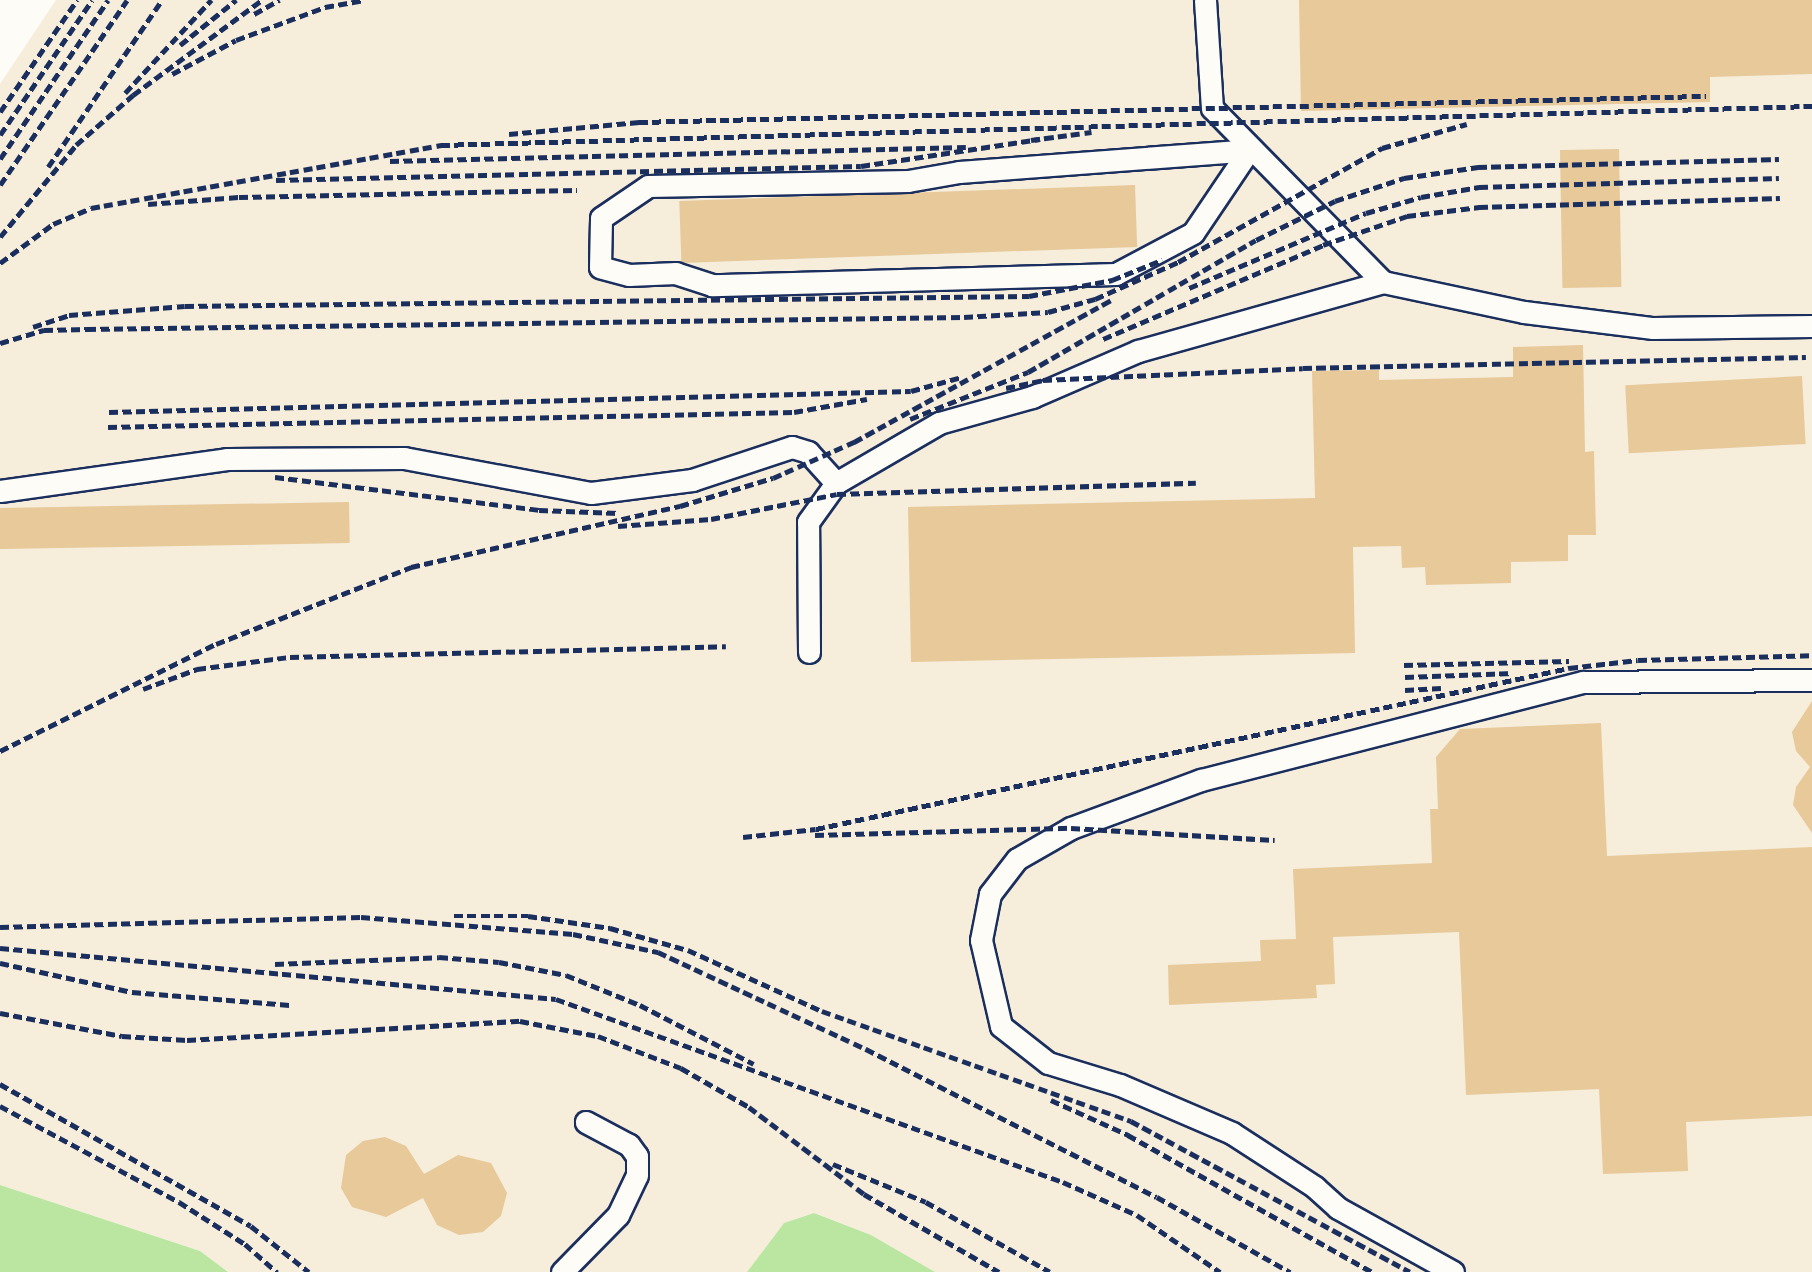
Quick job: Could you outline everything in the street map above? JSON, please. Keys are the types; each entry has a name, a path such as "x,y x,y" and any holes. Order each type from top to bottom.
{"lane":[{"path":"1206,0 1212,108 1249,150 1383,282"},
{"path":"1249,150 1193,233 1116,274 712,285 676,273 629,275 600,267 601,218 648,186 908,181 959,172 1249,150"},
{"path":"810,652 808,522 836,483 939,423 1032,396 1138,351 1383,282 1524,312 1653,328 1812,326"},
{"path":"0,491 228,459 404,458 591,493 692,480 792,447 808,452 836,483"},
{"path":"1453,1272 1338,1208 1315,1187 1232,1133 1120,1085 1048,1063 1001,1026 981,940 990,894 1017,859 1071,828 1201,780 1583,682 1812,680"},
{"path":"562,1272 618,1215 637,1175 637,1156 628,1145 586,1122"}],"shaded area":[{"path":"56,0 1812,0 1812,1272 935,1272 871,1235 814,1213 784,1223 747,1272 228,1272 200,1251 0,1185 0,84"}],"green space":[{"path":"0,1185 200,1251 228,1272 0,1272"},
{"path":"814,1213 871,1235 935,1272 747,1272 784,1223"}],"building":[{"path":"1299,0 1812,0 1812,74 1710,77 1710,102 1301,111"},
{"path":"1619,149 1621,287 1562,288 1560,150"},
{"path":"1135,185 1137,247 681,263 679,201"},
{"path":"1583,345 1585,452 1594,451 1596,535 1568,535 1568,561 1511,562 1511,583 1426,585 1425,567 1402,568 1401,546 1353,547 1355,653 911,662 908,507 1315,498 1312,371 1379,370 1379,380 1513,377 1513,347"},
{"path":"1802,376 1806,444 1629,453 1625,385"},
{"path":"349,502 350,543 0,549 0,508"},
{"path":"1812,701 1812,833 1793,805 1796,787 1810,767 1796,751 1792,732"},
{"path":"1601,723 1607,856 1812,847 1812,1116 1686,1122 1688,1171 1603,1174 1599,1089 1466,1095 1459,932 1333,937 1335,984 1316,985 1317,998 1169,1005 1168,965 1261,961 1260,940 1296,939 1293,869 1432,863 1430,809 1438,809 1436,757 1460,729"},
{"path":"385,1137 406,1146 424,1174 458,1155 491,1163 507,1193 501,1216 483,1232 459,1235 437,1225 423,1198 386,1217 352,1207 341,1188 346,1155 363,1141"}],"railway":[{"path":"0,112 77,0"},
{"path":"0,135 92,0"},
{"path":"0,159 108,0"},
{"path":"0,185 127,0"},
{"path":"48,167 162,0"},
{"path":"125,93 211,0"},
{"path":"180,45 236,0"},
{"path":"0,237 76,145 133,95 262,0"},
{"path":"254,14 279,0"},
{"path":"172,74 236,40 325,7 364,0"},
{"path":"509,134 639,122 1706,96"},
{"path":"0,263 53,224 91,208 441,145 1812,106"},
{"path":"0,343 44,330 964,317 1048,312 1095,299 1178,262 1382,148 1467,124"},
{"path":"1031,140 1091,132"},
{"path":"276,180 861,166 1040,139"},
{"path":"390,161 966,147"},
{"path":"910,419 1028,372 1256,240 1335,201 1404,178 1478,167 1779,159"},
{"path":"1189,288 1366,213 1421,197 1479,187 1779,178"},
{"path":"148,204 239,197 577,190"},
{"path":"1103,339 1323,245 1407,216 1479,207 1780,198"},
{"path":"33,327 69,315 185,306 1029,296 1112,280 1162,260"},
{"path":"0,751 216,644 411,567 680,506 773,478 854,442 1111,300"},
{"path":"1006,388 1043,380 1303,368 1806,357"},
{"path":"109,412 911,391 962,377"},
{"path":"108,427 794,412 867,399"},
{"path":"275,477 539,510 618,513"},
{"path":"618,526 711,519 837,494 1196,483"},
{"path":"143,689 197,669 290,657 726,646"},
{"path":"743,837 816,829 1569,668 1638,660 1812,655"},
{"path":"1404,665 1569,661"},
{"path":"1405,677 1513,673"},
{"path":"1405,690 1441,688"},
{"path":"815,835 1071,828 1275,840"},
{"path":"454,916 528,916 610,928 688,950 822,1011 1131,1121 1410,1272"},
{"path":"0,927 361,917 573,934 658,952 866,1049 1157,1197 1290,1272"},
{"path":"0,948 556,999 1063,1182 1137,1215 1220,1272"},
{"path":"275,964 439,957 499,962 566,975 640,1005 754,1064"},
{"path":"0,963 132,992 289,1005"},
{"path":"0,1013 122,1036 187,1040 520,1021 598,1036 681,1068 749,1107 864,1194 999,1272"},
{"path":"0,1084 251,1226 309,1272"},
{"path":"1051,1100 1128,1135 1372,1272"},
{"path":"0,1106 179,1202 245,1244 277,1272"},
{"path":"833,1164 926,1202 1050,1272"}]}
